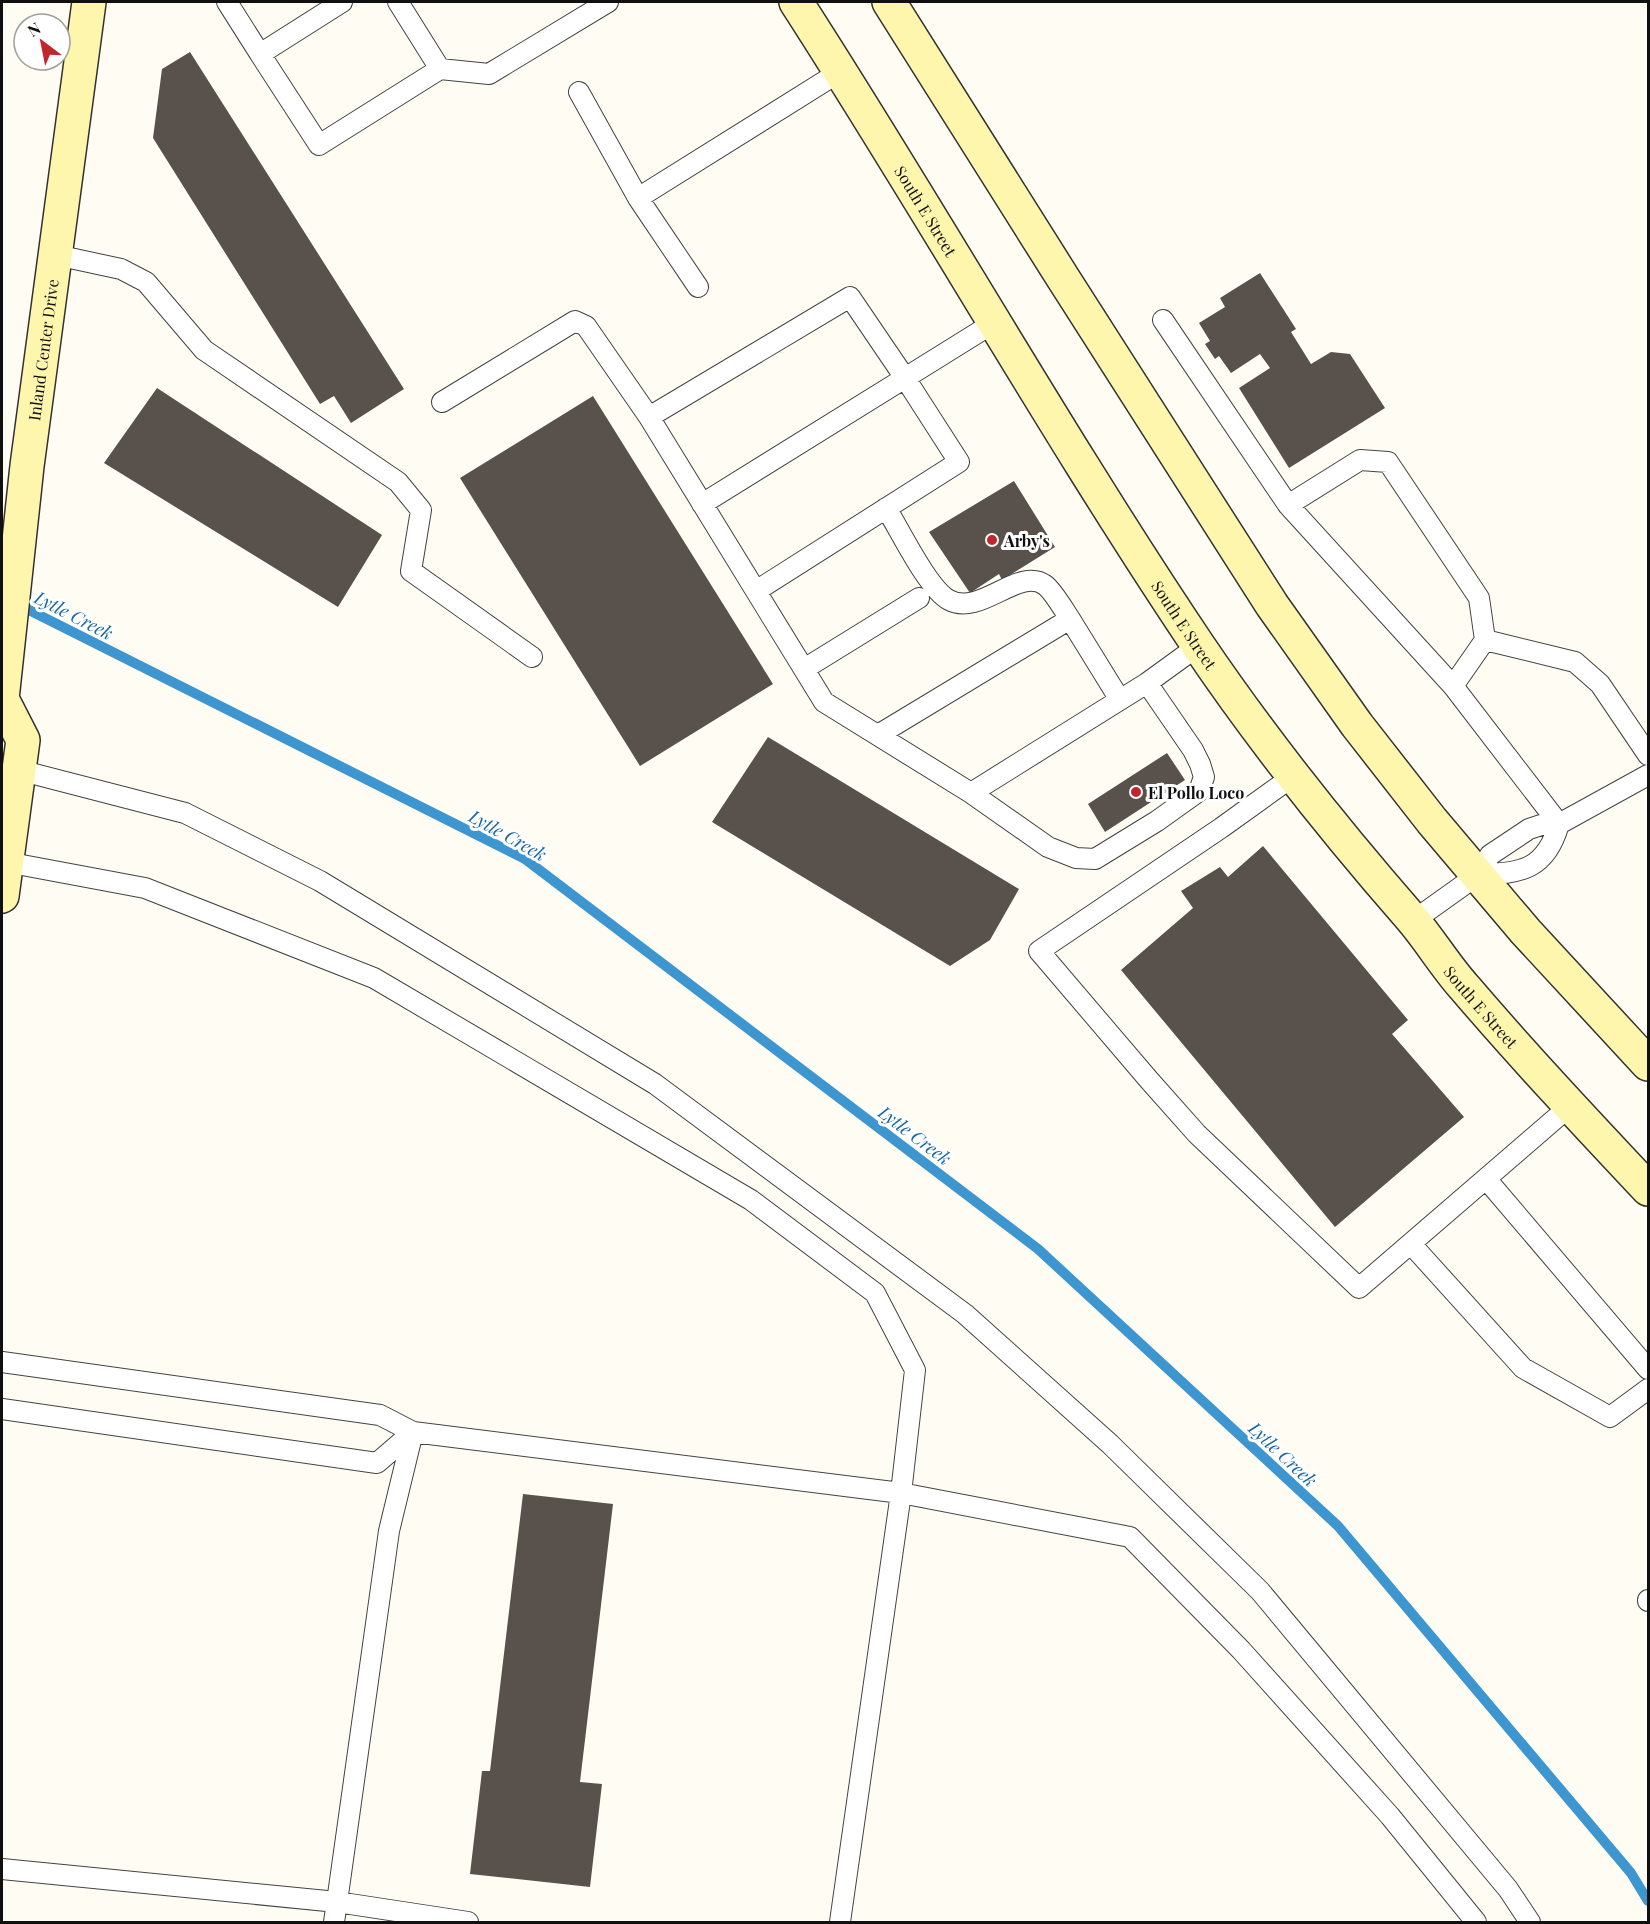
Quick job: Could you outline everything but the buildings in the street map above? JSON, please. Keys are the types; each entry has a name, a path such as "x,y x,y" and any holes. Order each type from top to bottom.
{"main road":[{"name":"Inland Center Drive","path":"2,896 23,740 2,699 27,466 90,2"},
{"name":"South E Street","path":"796,2 1198,646 1292,777 1370,873 1413,921 1462,985 1648,1189"},
{"path":"889,2 1272,605 1364,733 1432,821 1526,932 1648,1064"}],"lane":[{"path":"227,2 319,145 440,69 489,74 608,2"},
{"path":"260,54 342,2"},
{"path":"398,2 440,69"},
{"path":"638,198 841,71"},
{"path":"579,92 638,198 698,287"},
{"path":"56,255 121,269 146,282 204,350 399,482 421,510 411,571 532,657"},
{"path":"649,417 850,297 959,462 756,591"},
{"path":"1162,320 1288,505 1453,686 1559,824"},
{"path":"442,402 575,321 586,326 649,417 824,702 971,793 1048,847 1076,858 1095,859 1189,801 1199,791 1203,777 1200,764 1148,683"},
{"path":"702,504 995,322"},
{"path":"1288,505 1360,460 1388,462 1479,598 1485,640 1453,686"},
{"path":"886,508 933,585 948,600 957,603 973,602 1030,580 1045,585 1070,619 1120,700"},
{"path":"804,669 919,598"},
{"path":"878,735 1070,619"},
{"path":"1485,640 1575,662 1600,684 1648,755"},
{"path":"971,793 1148,683 1198,646"},
{"path":"19,770 185,813 321,881 656,1084 965,1314 1110,1444 1260,1591 1508,1889 1530,1923"},
{"path":"1413,921 1479,874 1490,855 1529,829 1541,825 1559,824 1648,775"},
{"path":"1292,777 1040,951 1197,1134 1359,1288 1487,1180 1570,1106"},
{"path":"1479,874 1507,874 1532,867 1555,839 1559,824"},
{"path":"6,862 145,888 374,978 751,1200 875,1293 915,1370 901,1493 840,1923"},
{"path":"1487,1180 1648,1369"},
{"path":"1411,1244 1523,1368 1610,1417 1648,1389"},
{"path":"2,1362 380,1415 413,1432 901,1493 1130,1537 1240,1650 1373,1797 1476,1923"},
{"path":"2,1409 377,1463 413,1432"},
{"path":"334,1923 389,1531 413,1432"},
{"path":"2,1869 336,1902 468,1923"}],"waterway":[{"name":"Lytle Creek","path":"15,603 525,859 1038,1249 1338,1526 1631,1873 1648,1901"}],"place":[{"name":"Arby's","path":"992,540"},
{"name":"El Pollo Loco","path":"1136,792"}]}
